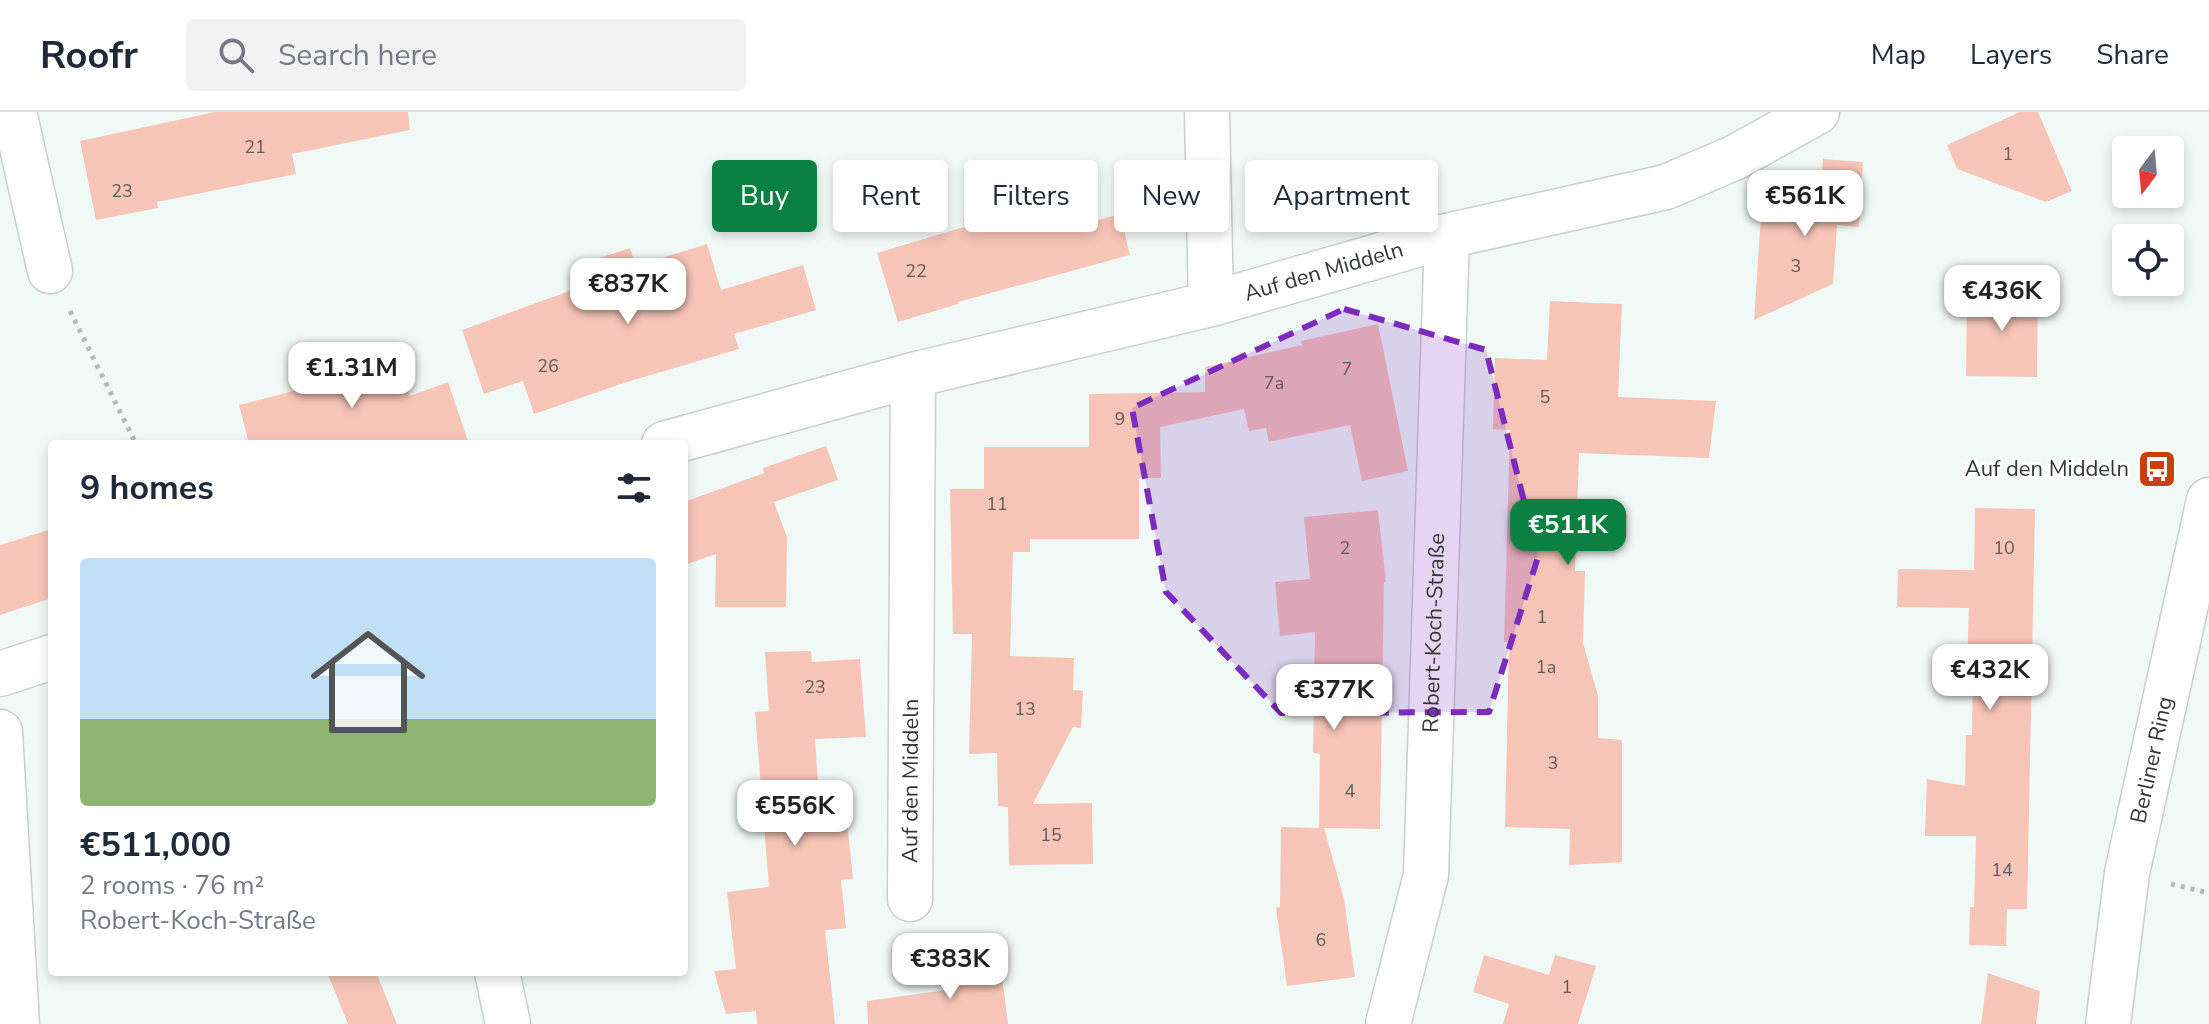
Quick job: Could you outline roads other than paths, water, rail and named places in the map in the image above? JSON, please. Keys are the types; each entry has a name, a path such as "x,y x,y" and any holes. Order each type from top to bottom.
{"street":[{"path":"14,112 50,271"},
{"path":"1207,112 1211,304"},
{"name":"Auf den Middeln","path":"678,440 913,375 1211,304 1447,236 1666,187 1736,157 1817,112"},
{"name":"Robert-Koch-Straße","path":"1388,1024 1426,875 1447,236"},
{"name":"Auf den Middeln","path":"910,899 913,375"},
{"name":"Berliner Ring","path":"2108,1024 2127,873 2209,500"},
{"path":"0,674 48,658"},
{"path":"0,732 17,1024"},
{"path":"498,976 508,1024"}],"place":[{"name":"Auf den Middeln","path":"2157,469"}]}
